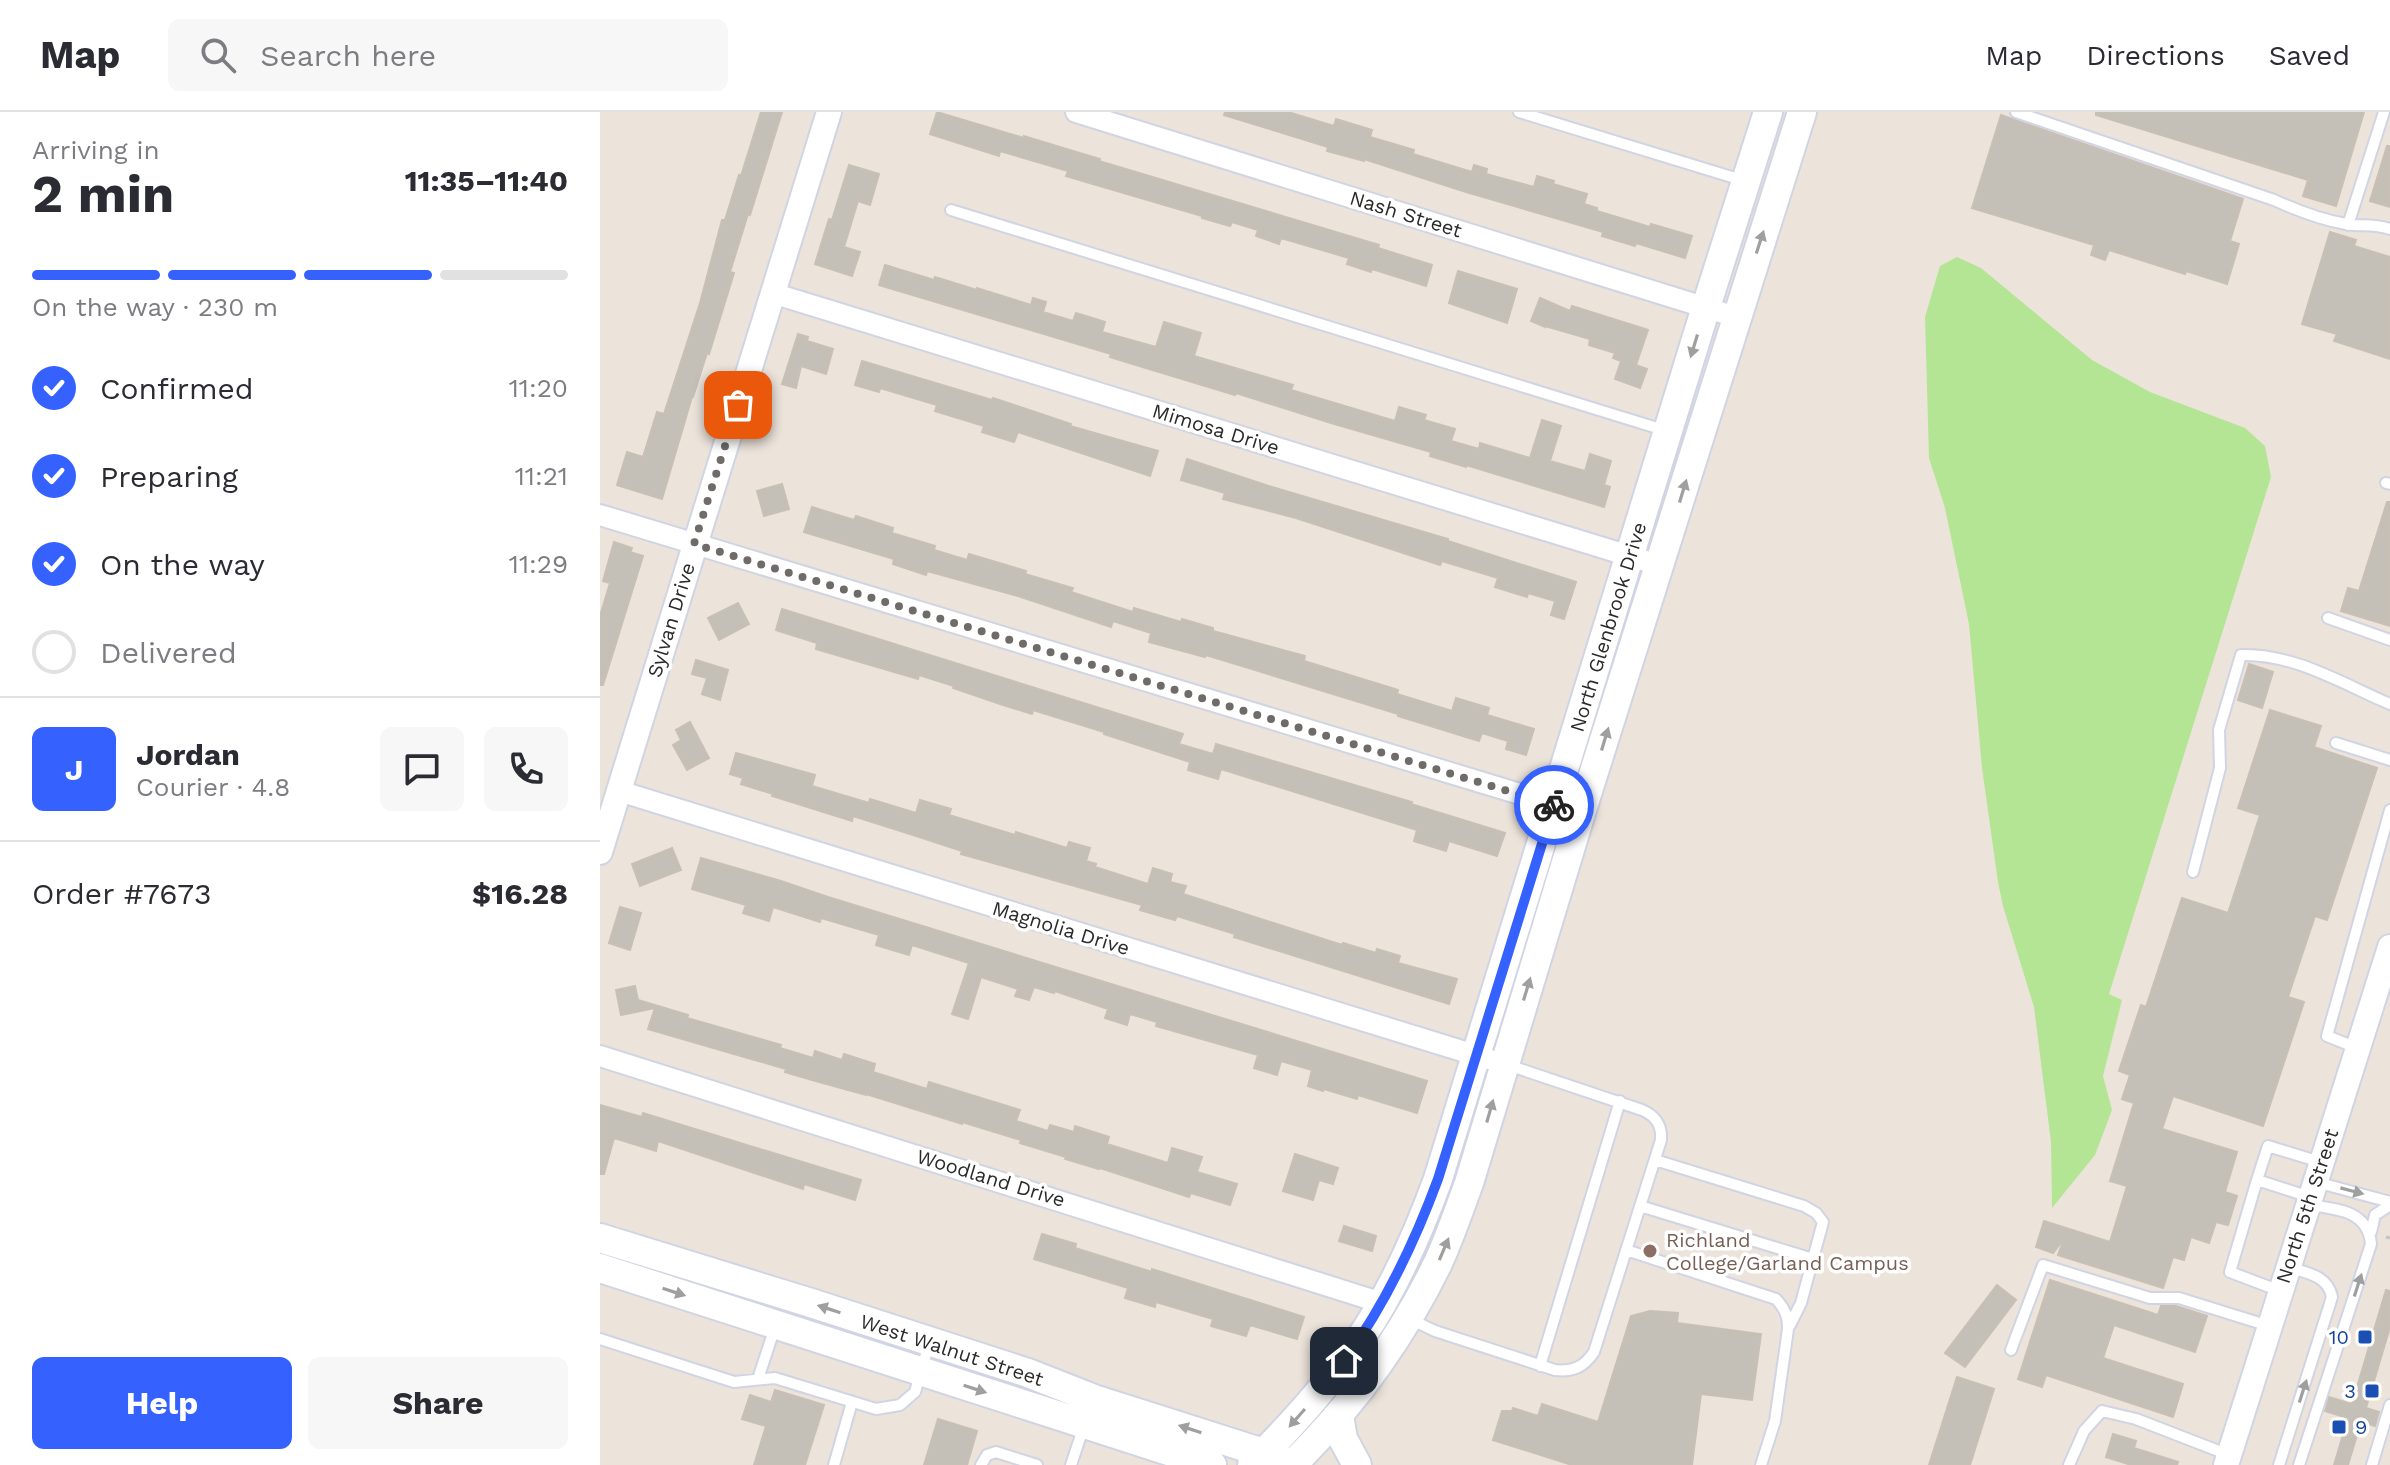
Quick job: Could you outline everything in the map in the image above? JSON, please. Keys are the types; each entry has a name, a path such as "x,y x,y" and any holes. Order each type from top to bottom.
{"main road":[{"name":"North Glenbrook Drive","path":"1296,1464 1378,1366 1408,1318 1447,1242 1469,1183 1504,1064 1630,556 1768,112"},
{"name":"North Glenbrook Drive","path":"1258,1459 1295,1421 1344,1361 1382,1303 1421,1227 1476,1056 1659,565 1802,112"},
{"name":"West Walnut Street","path":"602,1253 776,1325 1212,1465"},
{"name":"West Walnut Street","path":"602,1253 929,1342 1028,1373 1258,1459 1296,1464"},
{"path":"1339,1416 1343,1439 1357,1465"},
{"path":"1084,1424 1092,1431 1167,1458 1176,1465"}],"street":[{"name":"Sylvan Drive","path":"600,852 829,112"},
{"name":"Nash Street","path":"1076,112 1736,317"},
{"name":"Mimosa Drive","path":"772,293 1659,565"},
{"path":"600,515 1568,809"},
{"name":"Magnolia Drive","path":"619,791 1504,1064"},
{"name":"North 5th Street","path":"2227,1460 2390,947"},
{"name":"Woodland Drive","path":"600,1056 1382,1303"}],"lane":[{"path":"1519,112 1747,182"},
{"path":"2016,112 2296,210 2348,225 2374,224 2390,229"},
{"path":"2348,225 2384,112"},
{"path":"951,210 1668,431"},
{"path":"2328,618 2390,640"},
{"path":"2193,872 2220,768 2219,730 2241,655 2264,654 2311,669 2390,704"},
{"path":"2336,743 2390,760"},
{"path":"2357,1048 2327,1036 2390,810"},
{"path":"1408,1318 1435,1331 1567,1372 1587,1362 1594,1352 1655,1160 1661,1132 1655,1118 1649,1113 1504,1064"},
{"path":"1540,1366 1620,1101"},
{"path":"2280,1291 2230,1272 2268,1146 2343,1211 2360,1219 2371,1232"},
{"path":"1655,1160 1804,1206 1816,1213 1823,1222 1801,1303 1788,1329"},
{"path":"2257,1180 2313,1186 2390,1204"},
{"path":"2299,1465 2371,1244 2375,1215 2390,1204"},
{"path":"1640,1206 1813,1259"},
{"path":"1626,1250 1776,1299 1784,1308 1788,1329 1775,1421 1761,1465"},
{"path":"2011,1350 2043,1265 2150,1298 2179,1298 2269,1326"},
{"path":"2279,1465 2332,1297 2324,1280 2287,1267"},
{"path":"758,1379 776,1325"},
{"path":"600,1339 734,1382 775,1378 876,1409 900,1405 915,1392 929,1342"},
{"path":"834,1465 852,1402"},
{"path":"2372,1465 2390,1405"},
{"path":"2069,1465 2084,1431 2102,1411 2136,1419 2227,1460"},
{"path":"1071,1465 1084,1424"},
{"path":"981,1465 987,1455 996,1452 1037,1465"}],"green space":[{"path":"1957,257 1981,268 2092,360 2150,392 2245,428 2265,446 2271,477 2109,994 2122,1000 2103,1076 2112,1110 2095,1155 2052,1208 2051,1142 2034,1007 1998,882 1982,768 1969,624 1945,508 1929,458 1925,317 1940,266"}],"building":[{"path":"761,112 782,112 662,499 617,485 627,452 643,457 657,412 664,414 700,303 722,220 725,220 741,176"},
{"path":"937,112 1379,245 1378,248 1432,265 1426,286 1372,269 1371,272 1347,264 1349,258 1281,238 1279,244 1256,236 1258,230 1232,222 1230,226 1066,176 1068,171 1000,151 999,156 930,134"},
{"path":"1225,112 1288,112 1334,126 1336,119 1372,130 1370,137 1414,150 1413,154 1472,172 1474,165 1487,169 1486,174 1534,187 1537,176 1587,194 1584,204 1597,208 1597,211 1692,236 1685,258 1636,243 1635,246 1602,236 1603,232 1364,159 1327,151 1328,147 1224,115"},
{"path":"2096,112 2364,112 2336,206 2303,196 2308,180 2096,115"},
{"path":"2001,115 2243,199 2230,241 2239,244 2227,284 2109,250 2105,260 2091,255 2094,245 1972,208"},
{"path":"2387,146 2390,146 2390,207 2370,201"},
{"path":"849,165 879,174 870,205 858,201 844,247 860,252 852,276 815,264"},
{"path":"2330,232 2356,240 2354,246 2390,257 2390,359 2334,341 2337,334 2302,324"},
{"path":"885,265 1031,305 1033,298 1046,302 1043,312 1073,321 1076,313 1105,322 1102,332 1156,347 1164,322 1201,333 1194,356 1293,385 1291,390 1395,421 1399,407 1426,415 1424,420 1455,429 1451,441 1479,449 1480,443 1530,458 1542,420 1561,426 1550,461 1585,471 1590,454 1611,461 1604,485 1610,487 1604,507 879,285"},
{"path":"1458,271 1517,289 1507,323 1449,303"},
{"path":"1540,298 1570,311 1572,306 1648,330 1636,365 1647,369 1640,388 1615,379 1621,361 1613,358 1615,353 1589,345 1590,339 1531,321"},
{"path":"798,334 808,337 807,341 833,349 826,374 801,366 796,388 782,384"},
{"path":"862,361 993,398 1070,426 1158,451 1150,476 1018,432 1014,442 982,432 984,426 935,411 937,405 880,388 879,392 855,385"},
{"path":"1187,459 1448,539 1576,582 1564,619 1551,615 1555,601 1528,593 1527,597 1495,587 1498,578 1442,561 1440,565 1296,518 1223,499 1225,493 1181,480"},
{"path":"782,484 789,509 764,516 757,491"},
{"path":"2387,502 2390,502 2390,626 2341,611 2348,588 2359,591"},
{"path":"812,507 893,528 892,533 967,560 969,554 1026,571 1025,574 1073,588 1071,592 1133,612 1134,608 1181,622 1182,619 1213,628 1213,631 1305,656 1304,661 1398,690 1397,694 1452,711 1456,698 1489,708 1487,715 1534,729 1526,755 1506,749 1508,741 1482,733 1479,741 1206,655 1149,642 1151,633 1113,621 1111,627 1018,596 927,571 926,575 893,564 894,559 804,532"},
{"path":"614,542 632,548 630,552 643,556 603,685 600,685 600,616 610,583 603,581"},
{"path":"738,603 749,624 719,640 708,618"},
{"path":"782,609 1183,734 1179,744 1213,754 1216,744 1505,833 1497,856 1449,841 1446,851 1414,841 1417,830 1221,769 1218,779 1188,770 1190,762 1104,732 1033,710 1032,714 919,675 918,679 816,649 817,643 776,630"},
{"path":"696,660 728,670 720,700 702,694 707,678 692,674"},
{"path":"2249,664 2273,672 2262,708 2238,700"},
{"path":"2270,710 2321,726 2314,747 2377,768 2327,920 2315,916 2288,997 2304,1002 2263,1126 2173,1096 2162,1129 2237,1152 2225,1192 2237,1196 2228,1225 2216,1222 2209,1243 2191,1237 2184,1260 2173,1257 2163,1288 2058,1255 2064,1239 2053,1253 2036,1247 2044,1221 2110,1242 2127,1186 2110,1181 2134,1103 2122,1099 2130,1075 2119,1071 2141,1005 2146,1007 2182,898 2228,913 2260,815 2238,808"},
{"path":"690,722 709,758 687,770 673,745 681,740 676,730"},
{"path":"736,753 815,775 812,786 869,803 870,799 916,813 920,800 951,809 949,815 1015,835 1016,832 1067,848 1069,842 1090,848 1086,861 1096,864 1095,867 1148,884 1153,868 1172,874 1170,882 1186,886 1183,894 1342,945 1376,953 1377,949 1400,956 1398,963 1457,979 1449,1004 1234,937 1235,934 1177,916 1175,920 1140,910 1142,905 961,854 962,851 853,816 852,821 772,796 741,784 743,778 730,774"},
{"path":"672,848 681,870 640,886 632,864"},
{"path":"701,858 1427,1081 1417,1113 1358,1095 1357,1099 1308,1086 1312,1070 1281,1061 1277,1075 1254,1068 1258,1055 1156,1026 1157,1022 1130,1014 1127,1025 1105,1018 1108,1009 1055,991 1034,987 1029,1000 1015,996 1018,989 981,977 968,1019 952,1014 969,963 912,945 909,955 876,945 879,935 821,918 820,922 773,907 769,921 743,913 746,905 692,889"},
{"path":"620,907 641,913 630,950 609,943"},
{"path":"635,986 638,1000 688,1015 687,1018 781,1045 780,1048 813,1058 815,1051 842,1060 844,1054 875,1064 873,1072 927,1089 929,1082 1020,1110 1016,1121 1048,1131 1050,1125 1074,1132 1075,1126 1109,1137 1107,1144 1168,1163 1172,1148 1202,1157 1197,1172 1237,1184 1230,1205 1191,1193 1189,1197 1065,1159 1020,1143 1021,1140 648,1029 655,1008 621,1015 616,990"},
{"path":"600,1105 642,1117 643,1113 861,1180 855,1200 804,1184 803,1189 658,1141 656,1151 614,1138 604,1174 600,1174"},
{"path":"1295,1154 1338,1168 1333,1184 1319,1180 1313,1200 1283,1191"},
{"path":"1344,1226 1376,1236 1372,1251 1339,1241"},
{"path":"1042,1234 1076,1244 1075,1248 1304,1317 1297,1339 1250,1325 1246,1336 1211,1326 1213,1319 1156,1302 1155,1307 1125,1298 1128,1288 1034,1259"},
{"path":"2050,1280 2158,1315 2161,1306 2176,1306 2207,1316 2195,1352 2114,1325 2103,1358 2183,1384 2173,1417 2046,1375 2042,1387 2018,1379"},
{"path":"1997,1285 2016,1300 1965,1367 1945,1353"},
{"path":"2386,1290 2390,1291 2390,1327 2366,1408 2379,1412 2375,1426 2361,1422 2348,1465 2334,1465 2348,1418 2325,1411 2329,1397 2352,1404"},
{"path":"1650,1311 1678,1313 1677,1323 1761,1334 1752,1400 1701,1394 1692,1465 1572,1465 1493,1440 1502,1411 1512,1411 1513,1408 1538,1416 1542,1404 1598,1422 1631,1316"},
{"path":"1957,1377 1994,1389 1970,1465 1929,1465"},
{"path":"775,1390 824,1405 805,1465 754,1465 766,1426 742,1419 750,1395 771,1402"},
{"path":"938,1419 977,1431 967,1465 924,1465"},
{"path":"2113,1434 2136,1441 2134,1448 2178,1462 2177,1465 2131,1465 2106,1457"}],"way so far":[{"path":"738,405 694,544 1554,805"}],"place":[{"name":"Richland College/Garland Campus","path":"1650,1251"},
{"name":"10","path":"2365,1337"},
{"name":"3","path":"2372,1391"},
{"name":"9","path":"2339,1427"}],"route":[{"path":"1344,1361 1382,1303 1421,1227 1554,805"}]}
